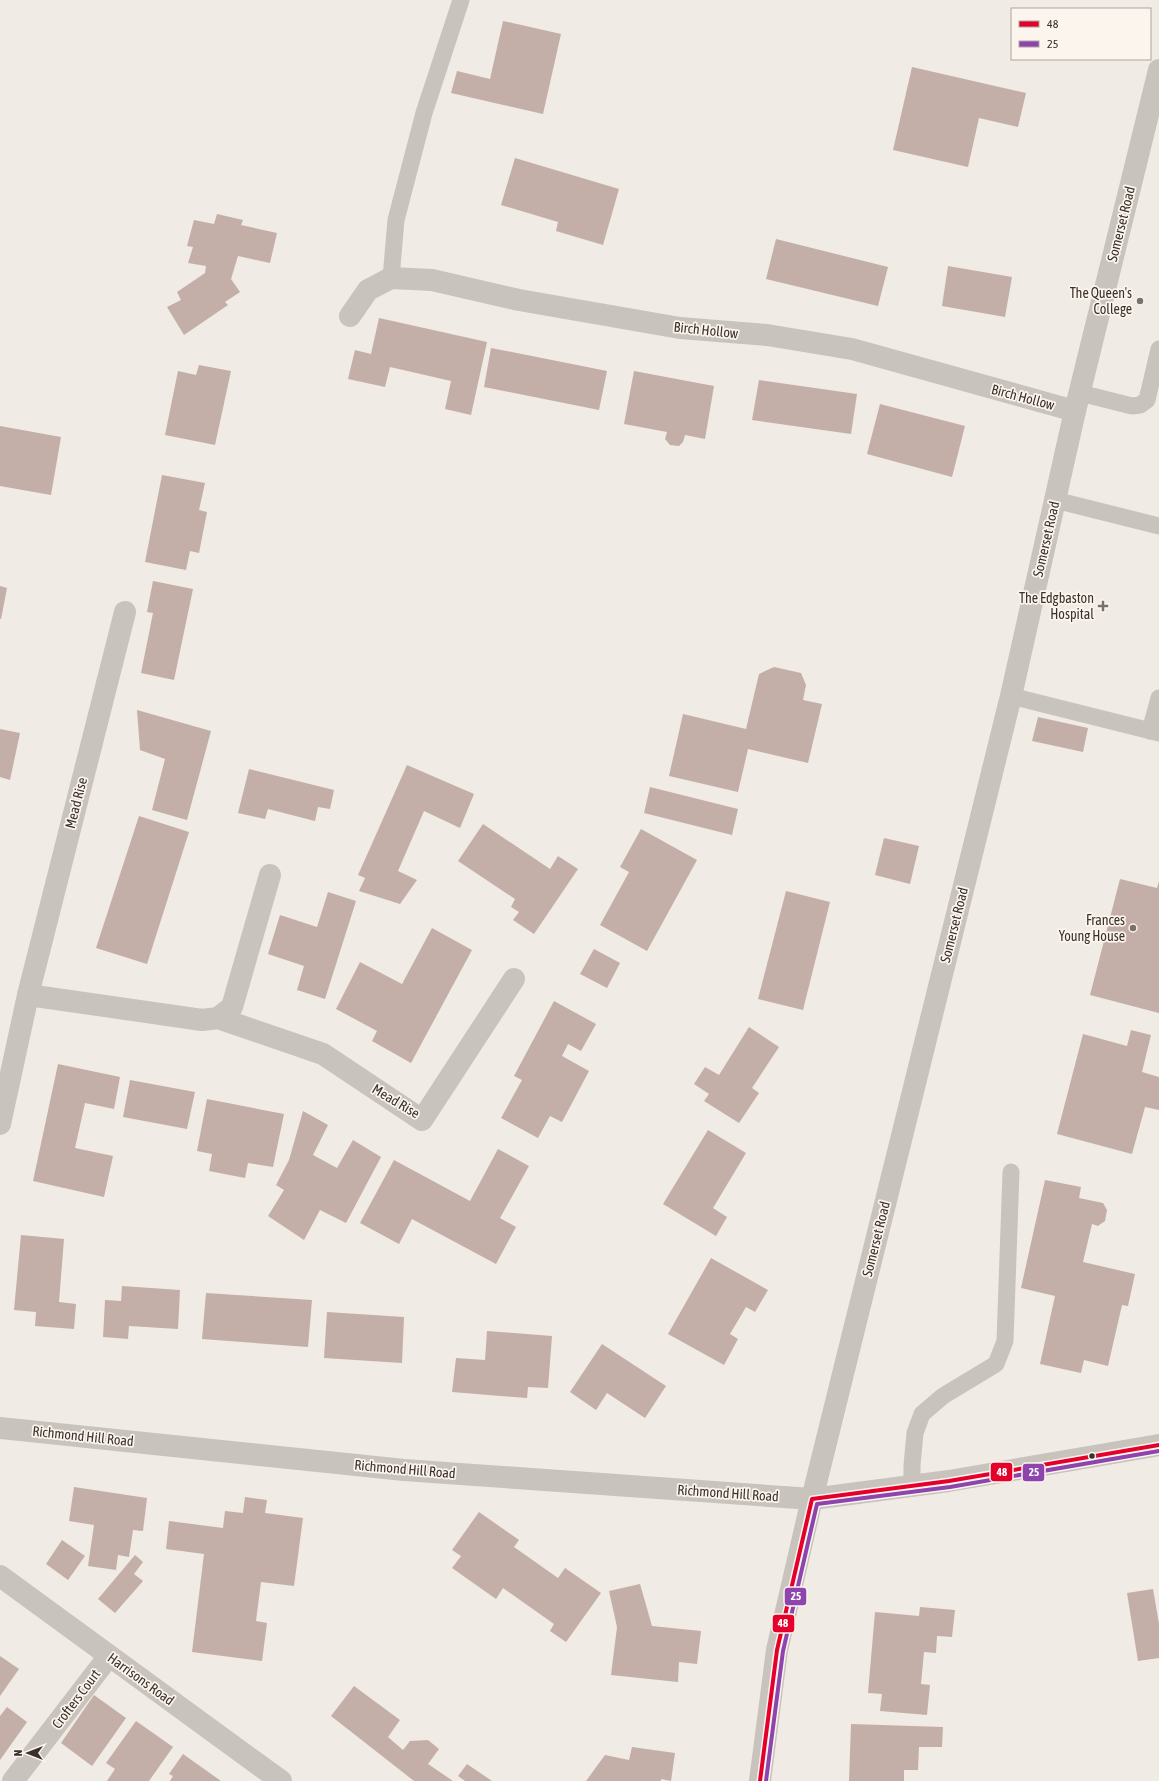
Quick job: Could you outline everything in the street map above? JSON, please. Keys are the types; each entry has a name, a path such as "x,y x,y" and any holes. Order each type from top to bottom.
{"street":[{"name":"Somerset Road","path":"760,1781 777,1650 812,1499 1011,696 1077,402 1157,84"},
{"path":"350,316 368,290 391,278"},
{"name":"Birch Hollow","path":"391,278 432,280 519,300 680,328 767,335 852,349 1077,402"},
{"name":"Mead Rise","path":"0,1124 28,995 124,612"},
{"path":"218,1018 232,1006 270,875"},
{"name":"Mead Rise","path":"28,995 202,1020 218,1018 322,1054 422,1120 514,979"},
{"name":"Richmond Hill Road","path":"0,1428 404,1470 812,1499 949,1481 1159,1445"},
{"name":"Harrisons Road","path":"0,1576 281,1781"},
{"name":"Crofters Court","path":"13,1781 109,1656"}],"lane":[{"path":"391,278 396,220 424,113 461,0"},
{"path":"1077,402 1132,406 1140,405 1147,400 1159,349"},
{"path":"1055,500 1159,526"},
{"path":"1011,696 1154,732 1159,698"},
{"path":"912,1486 915,1433 922,1414 943,1396 996,1364 1005,1341 1011,1172"}],"building":[{"path":"503,21 561,34 543,114 451,93 457,71 490,79"},
{"path":"912,67 1026,93 1018,127 979,118 968,167 893,150"},
{"path":"515,158 619,189 603,245 556,231 558,222 501,205"},
{"path":"217,214 243,220 241,225 277,233 270,263 238,256 231,279 240,292 225,302 228,305 184,335 167,307 181,300 177,292 205,273 206,266 188,263 193,247 187,246 194,220 214,224"},
{"path":"776,239 888,267 878,306 766,279"},
{"path":"948,266 1012,277 1005,317 942,306"},
{"path":"379,318 487,342 471,415 445,409 451,381 390,367 385,387 348,379 355,350 371,354"},
{"path":"491,348 607,371 599,410 484,387"},
{"path":"199,365 231,371 215,445 165,435 178,371 196,375"},
{"path":"634,371 714,386 705,439 685,435 683,442 679,446 670,445 665,439 667,432 624,424"},
{"path":"759,380 857,394 851,434 752,420"},
{"path":"880,404 965,426 952,477 867,454"},
{"path":"0,426 61,437 51,495 0,486"},
{"path":"162,475 205,483 199,510 207,512 199,553 190,551 186,570 145,562"},
{"path":"153,581 193,589 174,680 141,673 153,613 147,612"},
{"path":"0,586 7,588 1,619 0,619"},
{"path":"774,667 801,673 806,685 803,700 822,704 808,763 748,749 738,792 669,776 683,714 746,729 759,674"},
{"path":"137,710 211,731 187,820 152,810 165,759 140,750"},
{"path":"1038,717 1088,728 1083,752 1032,741"},
{"path":"0,729 20,733 10,780 0,777"},
{"path":"407,765 474,794 460,828 424,811 398,871 417,880 400,904 359,891 365,878 358,875"},
{"path":"249,769 334,790 330,809 318,807 315,821 268,809 265,819 238,813"},
{"path":"650,787 738,809 732,835 644,813"},
{"path":"139,816 189,832 147,964 96,948"},
{"path":"483,824 550,869 558,856 578,869 534,934 513,920 519,912 511,907 515,899 458,861"},
{"path":"641,829 697,860 647,951 600,925 629,872 620,867"},
{"path":"884,838 919,846 910,884 875,875"},
{"name":"Frances Young House","path":"1120,879 1157,888 1159,881 1159,1013 1090,995"},
{"path":"786,891 830,902 803,1010 758,999"},
{"path":"328,892 356,901 325,999 297,990 304,966 268,954 280,915 317,927"},
{"path":"432,928 472,950 411,1063 372,1041 377,1031 336,1009 360,962 402,984"},
{"path":"594,949 620,963 607,988 580,974"},
{"path":"554,1001 596,1024 581,1051 568,1044 562,1056 589,1071 562,1122 550,1116 538,1138 501,1118 522,1080 514,1076"},
{"path":"749,1027 779,1047 752,1088 759,1093 739,1123 704,1101 709,1094 694,1084 705,1067 719,1075"},
{"path":"1131,1030 1151,1035 1142,1072 1159,1077 1159,1110 1145,1107 1132,1154 1057,1134 1083,1034 1127,1046"},
{"path":"58,1064 120,1077 114,1109 85,1103 75,1148 113,1156 104,1197 33,1181"},
{"path":"130,1080 195,1092 187,1129 123,1117"},
{"path":"207,1099 284,1114 273,1167 248,1163 245,1178 209,1171 212,1154 197,1151"},
{"path":"303,1111 328,1125 313,1155 337,1168 353,1140 381,1157 346,1223 320,1210 304,1240 268,1216 284,1190 276,1185 289,1160"},
{"path":"708,1130 746,1153 713,1208 727,1217 716,1236 663,1204"},
{"path":"498,1149 529,1166 500,1218 516,1227 496,1264 412,1219 399,1244 360,1223 394,1160 470,1201"},
{"path":"1045,1180 1081,1187 1079,1198 1103,1203 1107,1210 1105,1221 1098,1226 1092,1224 1083,1262 1135,1274 1128,1306 1122,1305 1108,1366 1084,1360 1081,1373 1040,1364 1055,1296 1021,1288"},
{"path":"21,1235 64,1239 59,1302 76,1304 74,1329 35,1326 36,1312 14,1310"},
{"path":"711,1258 768,1290 755,1312 746,1307 730,1334 738,1339 724,1365 668,1334"},
{"path":"122,1286 180,1290 178,1329 129,1326 128,1339 103,1337 105,1300 121,1301"},
{"path":"206,1293 312,1300 308,1347 202,1339"},
{"path":"327,1312 404,1317 402,1363 324,1358"},
{"path":"487,1331 552,1336 548,1388 528,1387 527,1398 452,1392 456,1358 485,1360"},
{"path":"602,1344 666,1386 645,1418 607,1393 596,1410 570,1392"},
{"path":"74,1487 147,1498 143,1531 133,1530 129,1557 118,1555 116,1570 88,1566 94,1525 69,1521"},
{"path":"245,1497 267,1500 265,1513 303,1518 294,1586 261,1582 256,1621 267,1623 262,1661 192,1652 204,1554 166,1549 169,1521 223,1528 225,1511 243,1513"},
{"path":"479,1512 519,1540 514,1547 558,1578 565,1568 601,1593 566,1642 550,1631 554,1624 503,1588 496,1599 452,1568 461,1556 452,1550"},
{"path":"62,1540 85,1556 68,1580 46,1564"},
{"path":"135,1555 143,1562 134,1574 143,1581 115,1613 98,1599"},
{"path":"640,1584 652,1626 701,1631 697,1664 679,1662 678,1682 611,1675 617,1627 609,1591"},
{"path":"1153,1589 1159,1624 1159,1658 1138,1661 1127,1593"},
{"path":"920,1607 955,1610 952,1637 937,1636 936,1653 924,1652 921,1684 930,1685 927,1715 880,1711 882,1694 868,1693 875,1612 919,1616"},
{"path":"0,1656 19,1669 0,1696"},
{"path":"354,1686 400,1720 388,1737 403,1750 410,1741 428,1740 439,1749 428,1764 453,1781 414,1781 331,1716"},
{"path":"94,1695 126,1718 92,1766 61,1743"},
{"path":"7,1707 27,1722 0,1760 0,1716"},
{"path":"136,1721 173,1747 149,1781 107,1781 115,1769 106,1763"},
{"path":"851,1724 943,1727 942,1747 919,1747 918,1770 904,1770 904,1781 849,1781"},
{"path":"632,1747 675,1753 671,1781 661,1779 661,1781 586,1781 605,1755 629,1760"},
{"path":"183,1754 221,1781 170,1781 173,1776 169,1774"},
{"path":"467,1764 492,1781 465,1781 458,1776"}],"transit line":[{"name":"48","path":"760,1781 777,1650 812,1499 949,1481 1159,1445"},
{"name":"25","path":"766,1781 783,1651 817,1504 950,1487 1159,1451"}],"place":[{"name":"The Queen's College","path":"1140,301"},
{"name":"The Edgbaston Hospital","path":"1103,606"},
{"name":"Frances Young House","path":"1133,928"}]}
